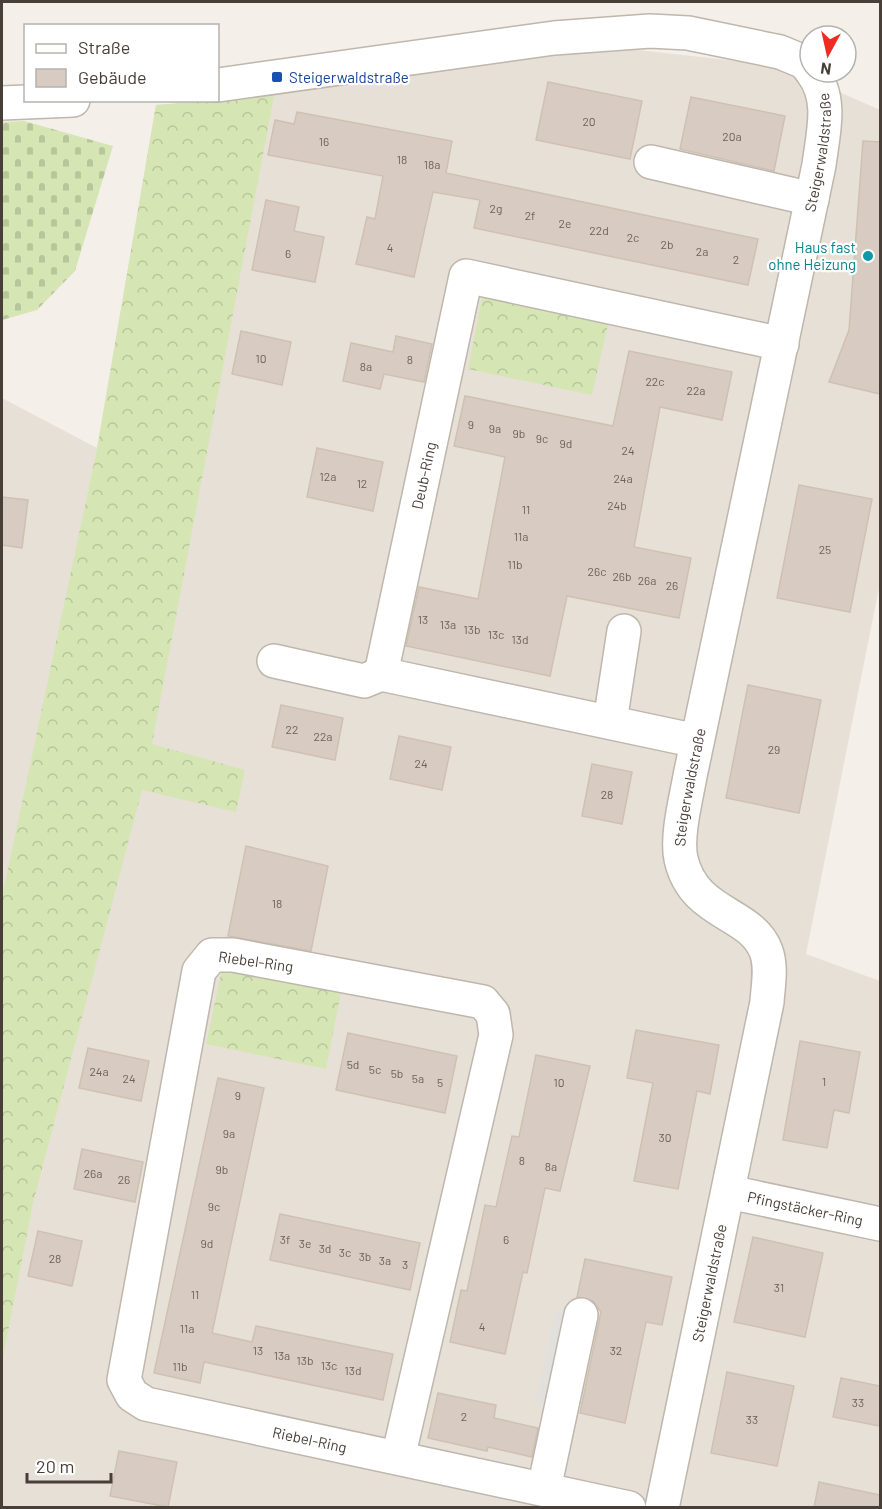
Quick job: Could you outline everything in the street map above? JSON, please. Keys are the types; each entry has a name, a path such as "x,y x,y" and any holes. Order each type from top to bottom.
{"street":[{"name":"Steigerwaldstraße","path":"219,85 554,38 650,31 688,33 780,52 798,60"},
{"name":"Steigerwaldstraße","path":"662,1508 758,1055 767,1002 769,966 766,951 756,936 706,902 690,885 680,857 682,825 697,741 812,199 826,110 820,84"},
{"path":"2,103 26,102"},
{"path":"651,162 812,199"},
{"name":"Deub-Ring","path":"381,674 466,276 782,344"},
{"path":"610,722 624,631"},
{"path":"274,661 364,681 381,674 697,741"},
{"name":"Riebel-Ring","path":"398,1458 496,1035 493,1014 483,1002 233,955 212,955 199,970 124,1380 132,1395 146,1404 398,1458 555,1483 629,1508"},
{"name":"Pfingstäcker-Ring","path":"729,1192 880,1224"},
{"path":"555,1483 581,1315"}],"shaded area":[{"path":"593,45 781,66 798,74 798,84 822,84 880,110 880,583 806,954 880,981 880,1507 2,1507 2,398 97,448 156,105 219,102 219,100"},
{"path":"556,1309 581,1315 560,1409 535,1403"}],"green space":[{"path":"274,96 152,744 245,770 236,812 142,790 33,1203 2,1363 2,897 97,449 156,105"},
{"path":"24,121 113,146 75,271 37,310 2,320 2,122"},
{"path":"484,288 610,316 592,395 468,369"},
{"path":"222,969 341,993 326,1069 206,1044"}],"building":[{"path":"548,82 642,101 630,159 536,140"},
{"path":"691,97 785,116 774,171 680,149"},
{"path":"297,112 452,141 446,173 758,239 748,285 474,228 480,200 433,192 414,277 356,264 367,217 375,219 383,176 268,155 275,120 294,124"},
{"name":"Haus fast ohne Heizung","path":"863,141 880,142 880,394 829,382 849,330"},
{"path":"266,200 299,207 294,231 324,237 315,282 252,270"},
{"path":"241,331 291,342 282,385 232,374"},
{"path":"396,336 432,344 424,382 384,374 380,389 343,381 351,343 393,352"},
{"path":"629,351 732,372 722,420 660,407 634,547 691,558 679,618 567,596 550,676 406,646 419,587 478,599 505,457 454,446 465,396 613,426"},
{"path":"317,448 383,462 373,511 307,497"},
{"path":"799,485 872,499 850,612 777,598"},
{"path":"2,497 28,500 22,548 2,545"},
{"path":"748,685 821,700 799,813 726,798"},
{"path":"281,705 343,718 335,760 272,747"},
{"path":"399,736 451,747 442,790 390,779"},
{"path":"592,764 632,772 622,824 582,816"},
{"path":"246,846 328,866 311,951 228,936"},
{"path":"636,1030 719,1045 710,1094 697,1091 678,1189 634,1181 653,1083 627,1078"},
{"path":"348,1033 457,1056 445,1113 336,1090"},
{"path":"800,1041 860,1052 849,1113 834,1110 827,1148 783,1140"},
{"path":"88,1048 149,1061 141,1101 79,1088"},
{"path":"536,1055 590,1066 560,1191 545,1188 527,1273 523,1272 505,1354 450,1342 461,1290 467,1291 485,1205 496,1207 512,1136 519,1137"},
{"path":"218,1078 264,1088 212,1333 252,1342 256,1326 393,1354 383,1400 204,1362 200,1383 154,1373"},
{"path":"82,1149 143,1162 135,1202 74,1189"},
{"path":"280,1214 420,1243 410,1290 270,1260"},
{"path":"38,1231 82,1241 72,1286 28,1276"},
{"path":"753,1237 823,1253 805,1337 734,1322"},
{"path":"585,1259 672,1277 662,1325 646,1322 625,1423 580,1413 601,1312 593,1301 577,1297"},
{"path":"727,1372 794,1386 777,1466 711,1453"},
{"path":"841,1378 880,1386 880,1426 833,1417"},
{"path":"438,1393 496,1405 494,1418 538,1428 532,1457 488,1447 487,1451 428,1438"},
{"path":"119,1451 177,1462 168,1507 110,1496"},
{"path":"819,1482 880,1495 880,1508 814,1508"}],"place":[{"name":"Steigerwaldstraße","path":"277,77"},
{"name":"Haus fast ohne Heizung","path":"868,256"}]}
